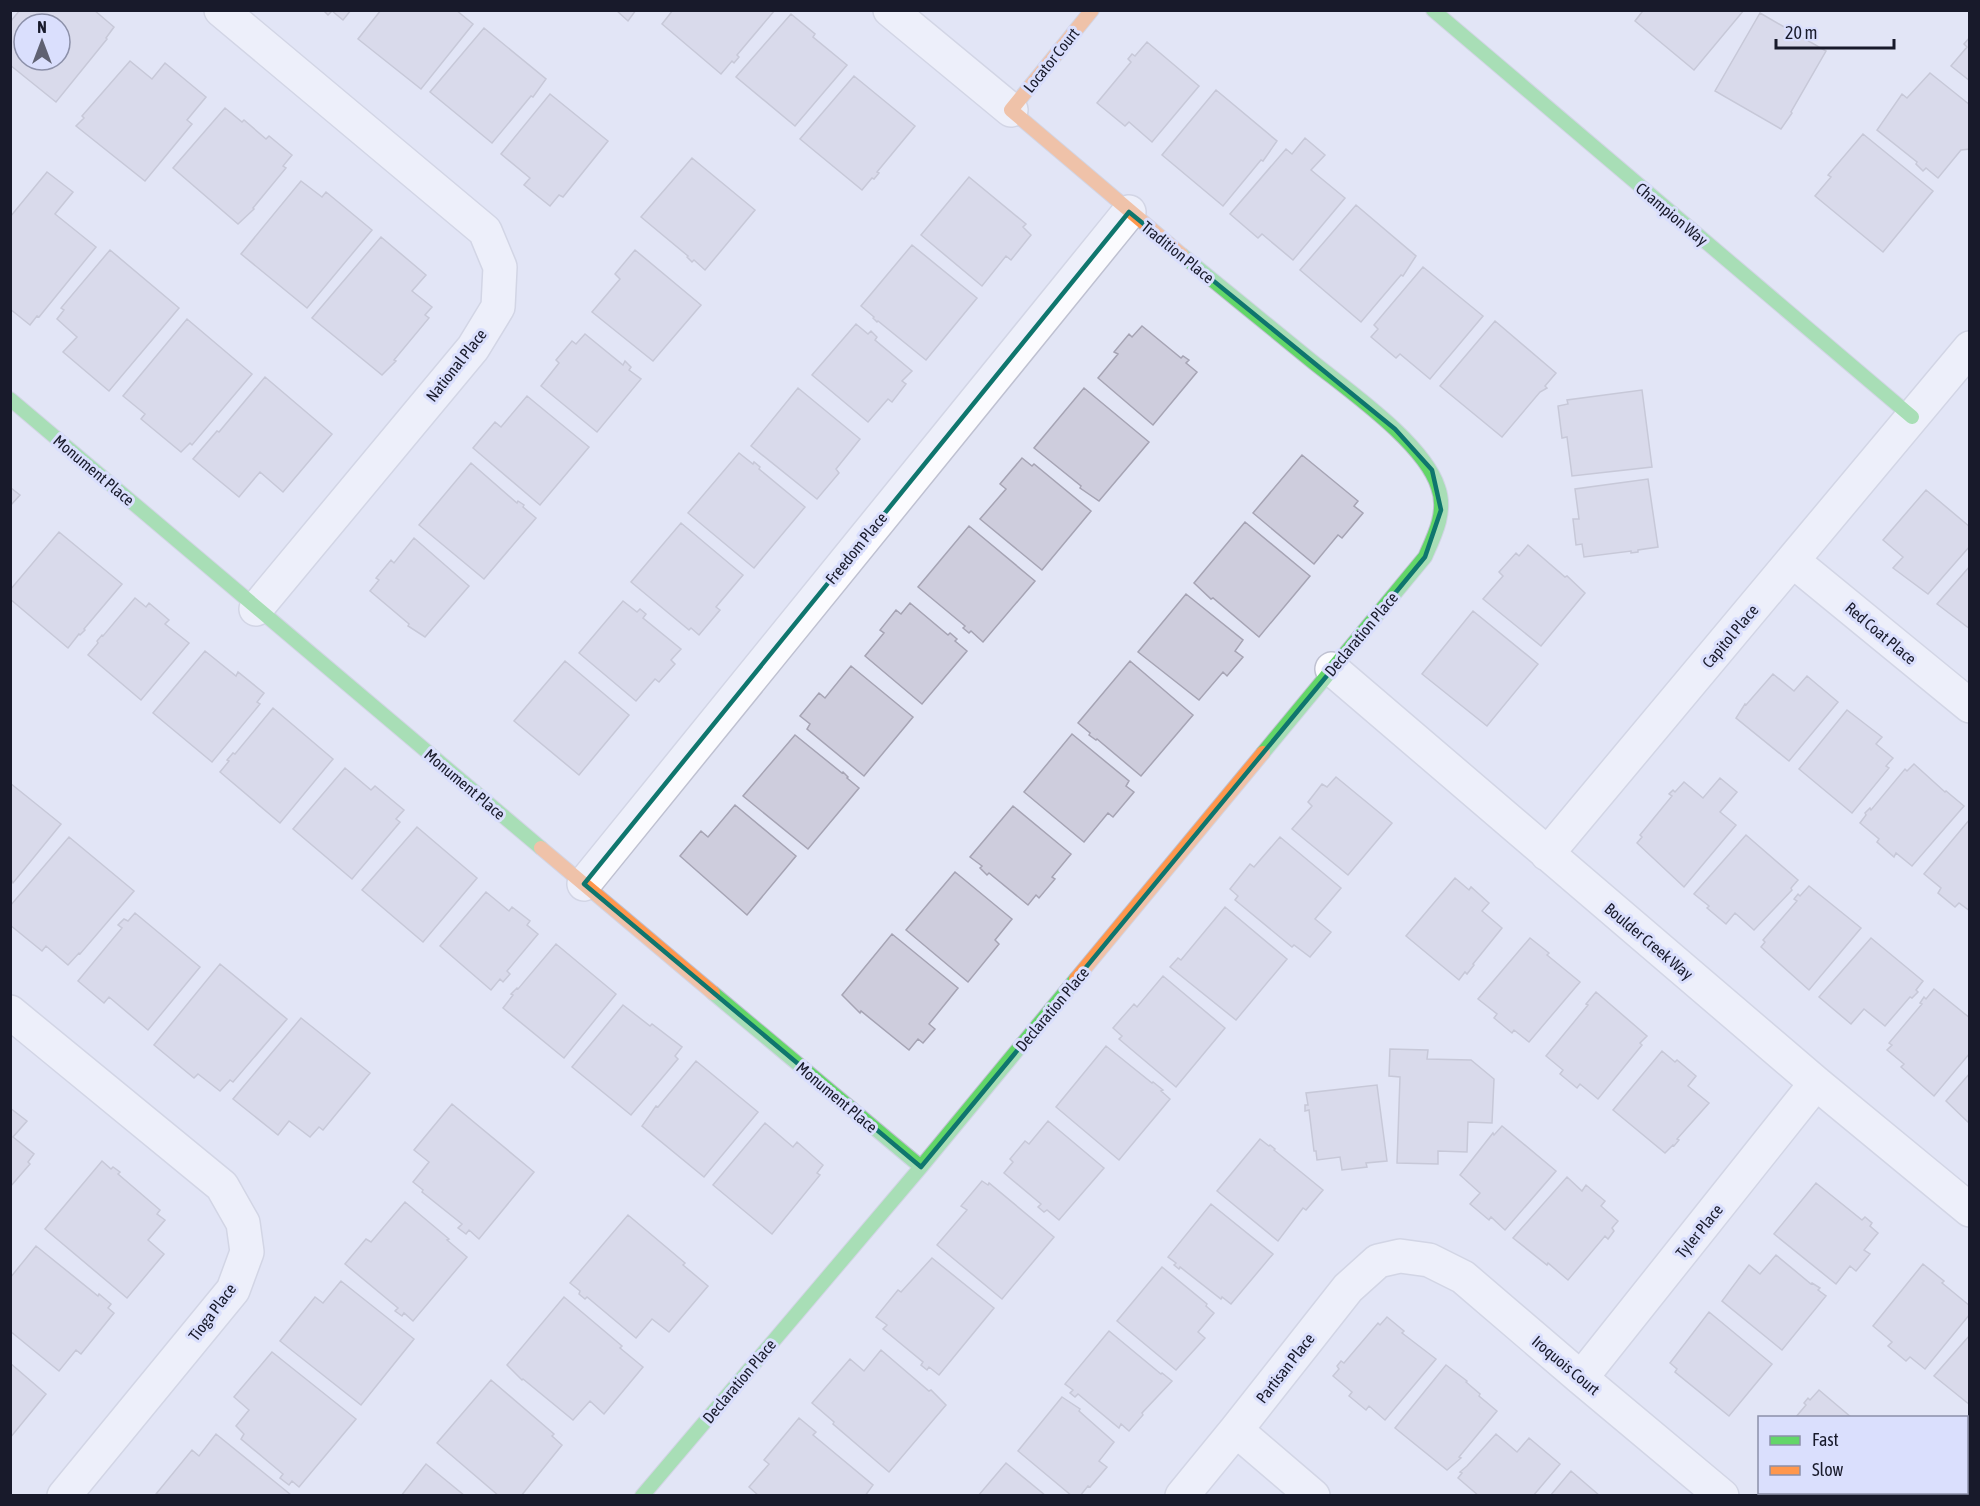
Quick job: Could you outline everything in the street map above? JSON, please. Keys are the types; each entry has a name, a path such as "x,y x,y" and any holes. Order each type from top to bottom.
{"street":[{"name":"National Place","path":"221,10 485,231 500,267 498,307 473,348 256,609"},
{"name":"Tradition Place","path":"890,10 1129,212 1395,429 1432,470 1440,489 1442,510"},
{"name":"Locator Court","path":"1011,110 1092,10"},
{"name":"Champion Way","path":"1432,10 1912,417"},
{"name":"Freedom Place","path":"584,884 1129,212"},
{"name":"Capitol Place","path":"1547,854 1970,348"},
{"name":"Monument Place","path":"10,399 256,609 921,1167"},
{"name":"Declaration Place","path":"642,1496 921,1167 1425,557 1437,535 1442,510"},
{"name":"Red Coat Place","path":"1793,561 1970,706"},
{"name":"Boulder Creek Way","path":"1332,669 1816,1083 1970,1210"},
{"name":"Tioga Place","path":"10,1012 222,1186 243,1223 246,1242 247,1252 233,1290 64,1496"},
{"name":"Tyler Place","path":"1581,1378 1816,1083"},
{"name":"Iroquois Court","path":"1400,1256 1429,1260 1463,1277 1722,1496"},
{"name":"Partisan Place","path":"1182,1496 1348,1288 1378,1261 1400,1256"},
{"path":"1236,1430 1313,1496"}],"highlighted area":[{"path":"1129,212 1395,429 1432,470 1441,510 1425,557 921,1167 584,884"}],"building":[{"path":"20,10 94,10 114,27 107,39 56,102 19,72 72,72 72,12 18,12"},
{"path":"323,10 351,10 343,20 332,11 328,15"},
{"path":"381,10 456,10 473,24 421,89 358,39"},
{"path":"616,10 636,10 628,21"},
{"path":"673,10 775,10 737,55 739,57 734,63 732,61 721,74 662,24"},
{"path":"1640,10 1744,10 1694,70 1635,21 1642,12"},
{"path":"1760,13 1826,51 1781,129 1715,91"},
{"path":"791,14 815,34 813,37 847,65 795,126 736,77"},
{"path":"12,20 12,67 10,65 10,22"},
{"path":"484,28 546,79 492,143 430,92"},
{"path":"1970,37 1970,81 1951,66 1967,47 1964,44"},
{"path":"1147,42 1199,86 1152,142 1129,122 1125,126 1097,103 1131,62 1128,59 1132,54 1135,56"},
{"path":"130,61 152,79 165,63 206,97 187,120 192,124 145,181 76,126"},
{"path":"1930,73 1970,105 1970,149 1961,150 1938,178 1926,168 1923,171 1916,164 1917,162 1877,130 1902,94 1907,98"},
{"path":"854,76 915,126 877,172 879,173 862,190 800,139"},
{"path":"1216,90 1277,141 1263,161 1261,160 1223,206 1162,155"},
{"path":"550,94 608,141 563,197 559,195 550,206 524,185 530,178 501,154"},
{"path":"225,108 242,122 244,120 266,139 269,136 292,155 283,166 286,168 254,209 238,224 173,168"},
{"path":"1863,134 1933,191 1883,252 1815,196 1831,177 1828,175"},
{"path":"1305,138 1325,155 1311,170 1345,198 1293,260 1262,234 1258,238 1230,214 1286,149 1292,154"},
{"path":"692,158 755,210 705,270 694,260 692,262 688,256 641,217"},
{"path":"47,172 73,192 55,214 96,247 30,325 10,309 10,217"},
{"path":"969,177 1026,224 1023,227 1031,235 1011,260 1006,256 982,286 921,235"},
{"path":"301,181 322,197 326,192 372,230 307,308 241,254"},
{"path":"1356,205 1416,256 1403,276 1401,275 1361,322 1300,270"},
{"path":"381,237 426,275 412,291 432,307 425,315 429,318 394,360 396,361 382,375 312,318"},
{"path":"912,245 977,298 926,360 877,322 861,306"},
{"path":"110,250 179,308 109,391 63,352 77,337 57,319 64,310 61,308"},
{"path":"635,250 701,305 653,361 592,312 620,279 615,274"},
{"path":"1423,267 1483,316 1430,379 1400,354 1396,358 1371,337 1378,329 1374,325"},
{"path":"187,319 252,374 192,445 190,443 181,452 141,419 145,414 123,396"},
{"path":"1495,321 1556,373 1545,386 1547,388 1540,392 1502,437 1440,386"},
{"path":"856,324 868,334 871,331 877,337 875,340 912,371 902,381 906,384 892,402 888,399 868,422 812,375"},
{"path":"1142,326 1181,358 1183,356 1189,360 1186,363 1197,372 1153,425 1098,378 1118,354 1114,352 1129,334 1132,337"},
{"path":"585,334 623,365 625,361 631,367 629,370 641,379 597,432 541,386 559,363 556,360 572,341 576,344"},
{"path":"265,377 332,434 283,492 260,472 239,497 193,459"},
{"path":"798,388 860,439 836,469 839,473 817,499 751,446"},
{"path":"1084,388 1149,442 1099,501 1080,488 1081,486 1034,448"},
{"path":"1642,390 1652,467 1572,476 1567,437 1562,438 1558,406 1568,404 1567,400"},
{"path":"527,396 589,447 540,505 473,448 495,422 501,427"},
{"path":"739,453 753,464 754,462 760,467 759,469 805,507 754,568 688,513"},
{"path":"1302,455 1358,501 1354,506 1363,513 1342,538 1338,535 1314,564 1253,513"},
{"path":"1022,458 1032,466 1034,464 1091,511 1042,570 980,519 1006,489 1000,484"},
{"path":"471,463 517,503 518,501 524,505 523,507 536,518 484,579 419,525"},
{"path":"1648,479 1658,547 1631,553 1631,551 1584,557 1582,544 1576,545 1573,519 1579,519 1575,489"},
{"path":"10,485 20,495 10,506"},
{"path":"1926,490 1970,527 1970,546 1928,594 1893,568 1903,557 1883,540"},
{"path":"1245,522 1310,576 1259,637 1194,583"},
{"path":"681,523 743,575 716,607 720,610 699,635 691,628 689,630 631,582"},
{"path":"969,526 1035,581 983,642 971,631 969,633 963,628 965,626 918,587"},
{"path":"59,532 122,584 68,648 10,599 10,590"},
{"path":"414,538 469,586 425,637 408,626 409,624 370,591 379,580 376,578 391,560 394,563"},
{"path":"1528,545 1585,593 1541,646 1483,599 1503,576 1499,572 1516,553 1519,556"},
{"path":"1970,566 1970,629 1937,604"},
{"path":"1186,594 1243,640 1235,651 1243,657 1227,676 1223,672 1199,700 1138,652"},
{"path":"135,598 146,607 149,603 169,620 165,624 189,643 141,700 88,655 98,643 97,641"},
{"path":"623,601 637,612 640,609 646,614 643,618 681,649 671,660 675,664 659,682 655,679 636,701 579,653"},
{"path":"910,603 948,635 950,633 957,639 955,641 967,651 922,704 865,656 884,633 880,630 896,610 901,614"},
{"path":"1473,611 1538,664 1487,726 1422,674"},
{"path":"205,651 236,676 238,672 264,693 257,702 260,704 212,762 153,713"},
{"path":"565,661 629,715 579,775 514,721"},
{"path":"1130,661 1193,715 1141,776 1097,739 1089,735 1090,733 1078,723"},
{"path":"851,666 913,717 864,776 807,729 810,724 800,716 819,693 825,698"},
{"path":"1773,674 1794,691 1807,676 1838,702 1789,761 1736,718 1745,704"},
{"path":"273,708 333,759 280,823 220,772 229,761 227,760 233,753 235,754"},
{"path":"1847,710 1882,737 1876,744 1893,758 1886,766 1889,768 1852,813 1799,769"},
{"path":"1072,734 1129,781 1126,786 1134,792 1113,817 1108,813 1084,842 1024,792"},
{"path":"795,735 843,772 859,788 808,849 743,796"},
{"path":"1914,764 1964,806 1912,866 1896,853 1894,857 1877,842 1879,839 1860,823 1865,813 1870,808 1871,810 1905,769 1907,771"},
{"path":"345,768 371,790 375,786 404,810 396,819 400,822 352,879 293,829"},
{"path":"1336,777 1392,823 1348,875 1292,829 1312,806 1308,802 1322,784 1327,787"},
{"path":"1720,778 1737,792 1720,812 1736,825 1684,887 1637,843 1642,837 1640,835 1672,796 1669,794 1673,790 1675,792 1684,782 1703,798"},
{"path":"10,783 61,824 13,883 12,881 10,883"},
{"path":"735,805 796,856 747,915 680,856 701,831 708,837"},
{"path":"1013,806 1071,854 1052,877 1055,879 1039,898 1036,895 1028,905 989,873 987,875 980,868 982,866 970,857"},
{"path":"1970,819 1970,911 1959,903 1955,907 1938,893 1941,888 1924,874"},
{"path":"417,827 477,878 423,942 362,890"},
{"path":"1746,835 1798,880 1791,888 1792,890 1754,930 1735,913 1726,924 1694,894"},
{"path":"69,837 134,891 68,965 46,946 42,951 10,925 10,906"},
{"path":"1280,837 1341,888 1315,919 1331,932 1310,957 1294,945 1292,947 1235,900 1238,896 1230,889 1250,864 1254,867"},
{"path":"955,872 1012,919 995,940 999,944 968,982 906,930"},
{"path":"1455,878 1469,890 1471,887 1489,903 1482,911 1502,928 1467,974 1465,972 1459,980 1406,936"},
{"path":"1809,886 1861,928 1809,990 1761,947 1765,942 1763,940 1797,901 1794,899"},
{"path":"486,892 509,911 512,907 530,921 527,925 538,934 507,971 510,974 503,982 500,979 491,990 440,946"},
{"path":"1225,907 1287,959 1236,1020 1170,967 1178,958 1181,960"},
{"path":"135,913 200,967 148,1030 109,997 104,1003 78,981 122,928 118,925 124,919 128,921"},
{"path":"892,934 958,988 929,1024 935,1029 923,1043 918,1039 909,1050 861,1011 860,1013 842,995"},
{"path":"1530,938 1580,982 1529,1042 1514,1030 1512,1033 1494,1018 1497,1014 1478,999"},
{"path":"1871,938 1923,981 1916,990 1918,992 1912,998 1910,997 1885,1026 1864,1009 1851,1024 1819,997"},
{"path":"556,944 616,994 564,1058 503,1008 513,995 511,994 518,989"},
{"path":"220,964 287,1019 233,1082 230,1080 220,1091 198,1074 194,1078 154,1045"},
{"path":"1163,976 1225,1028 1176,1087 1119,1039 1122,1036 1113,1028 1134,1004 1137,1007"},
{"path":"1934,989 1970,1018 1970,1053 1934,1096 1901,1067 1904,1064 1887,1050 1892,1045 1889,1043 1922,1004 1920,1003 1924,997 1926,999"},
{"path":"1596,992 1647,1036 1598,1099 1580,1084 1577,1088 1560,1074 1563,1070 1546,1056"},
{"path":"623,1005 682,1047 675,1056 678,1059 631,1115 572,1067"},
{"path":"301,1018 370,1073 323,1130 319,1127 310,1137 289,1121 278,1135 233,1099"},
{"path":"1106,1046 1163,1090 1161,1091 1170,1099 1119,1160 1056,1107"},
{"path":"1390,1049 1428,1050 1427,1059 1471,1060 1494,1079 1492,1123 1468,1122 1467,1152 1438,1151 1438,1164 1397,1163 1400,1077 1389,1076"},
{"path":"1662,1051 1696,1076 1688,1086 1709,1103 1677,1139 1679,1140 1674,1146 1665,1153 1613,1110"},
{"path":"696,1061 758,1112 704,1177 642,1126 656,1106 658,1107"},
{"path":"1970,1073 1970,1124 1946,1101"},
{"path":"1377,1085 1387,1161 1366,1163 1367,1167 1342,1170 1340,1157 1317,1160 1309,1110 1305,1111 1305,1105 1308,1105 1306,1093"},
{"path":"452,1104 534,1172 479,1239 469,1230 466,1234 458,1228 462,1224 413,1182 429,1162 414,1150"},
{"path":"10,1108 27,1121 13,1137 34,1154 28,1162 30,1164 10,1187"},
{"path":"1048,1121 1104,1168 1059,1220 1047,1210 1044,1212 1038,1207 1041,1204 1004,1173 1013,1162 1010,1159 1025,1141 1029,1144"},
{"path":"765,1123 793,1147 797,1142 823,1165 817,1173 820,1175 772,1234 713,1185"},
{"path":"1502,1126 1556,1171 1505,1230 1491,1217 1489,1220 1470,1204 1480,1193 1460,1175 1493,1133 1494,1135"},
{"path":"1260,1139 1323,1190 1306,1210 1303,1208 1278,1241 1217,1191"},
{"path":"102,1161 111,1169 113,1167 120,1172 118,1174 160,1210 157,1214 165,1220 148,1240 164,1254 127,1298 45,1229"},
{"path":"1567,1177 1582,1191 1586,1185 1605,1201 1601,1206 1618,1221 1612,1228 1614,1231 1608,1239 1605,1236 1568,1280 1513,1238"},
{"path":"982,1181 988,1185 989,1183 1054,1237 1002,1299 937,1245 967,1210 961,1206"},
{"path":"1816,1183 1862,1220 1865,1217 1878,1233 1864,1250 1870,1254 1856,1271 1850,1266 1836,1284 1774,1234"},
{"path":"405,1202 467,1257 413,1321 404,1313 402,1316 395,1311 398,1308 345,1264 366,1239 371,1242"},
{"path":"1211,1204 1273,1254 1231,1304 1222,1297 1221,1299 1180,1267 1179,1269 1174,1265 1176,1263 1168,1257"},
{"path":"628,1215 685,1263 683,1265 708,1286 669,1332 652,1319 636,1338 587,1297 585,1299 579,1294 580,1291 570,1283"},
{"path":"36,1246 111,1304 108,1308 114,1313 81,1354 76,1350 59,1371 10,1331 10,1278"},
{"path":"1776,1255 1811,1284 1820,1288 1818,1290 1826,1296 1782,1350 1722,1301 1749,1265 1760,1274"},
{"path":"932,1258 994,1308 939,1375 929,1367 927,1370 921,1365 923,1362 883,1329 887,1325 876,1317 898,1290 901,1292"},
{"path":"1923,1264 1970,1306 1970,1314 1925,1369 1910,1357 1906,1361 1888,1346 1892,1342 1873,1326"},
{"path":"1162,1267 1207,1304 1206,1306 1214,1313 1198,1332 1205,1338 1176,1370 1117,1321"},
{"path":"341,1281 414,1339 361,1405 280,1341 315,1297 323,1303"},
{"path":"564,1297 643,1367 604,1414 590,1401 573,1420 522,1380 507,1365"},
{"path":"1709,1312 1772,1364 1729,1416 1675,1372 1677,1369 1670,1363"},
{"path":"1387,1317 1404,1331 1402,1333 1436,1359 1385,1420 1369,1406 1366,1410 1349,1396 1352,1392 1333,1376 1339,1369 1337,1366 1341,1361 1344,1363 1378,1323 1380,1325"},
{"path":"1109,1331 1172,1381 1142,1413 1143,1415 1129,1431 1121,1424 1119,1428 1078,1394 1075,1397 1070,1393 1073,1390 1065,1384"},
{"path":"1970,1335 1970,1405 1934,1376"},
{"path":"881,1350 946,1405 889,1472 812,1403 850,1359 864,1371"},
{"path":"272,1352 356,1419 299,1487 292,1481 289,1485 280,1478 283,1474 241,1439 244,1434 236,1426 249,1410 234,1397"},
{"path":"10,1363 46,1394 10,1438"},
{"path":"1446,1365 1467,1381 1480,1394 1479,1396 1497,1411 1459,1457 1461,1458 1447,1470 1395,1428"},
{"path":"491,1380 554,1434 552,1436 562,1445 521,1496 499,1496 437,1443"},
{"path":"1819,1390 1850,1416 1797,1416 1806,1405 1804,1403 1808,1398 1810,1400"},
{"path":"1062,1397 1080,1409 1079,1411 1114,1442 1099,1461 1107,1467 1080,1496 1072,1496 1018,1451"},
{"path":"799,1418 816,1432 813,1435 873,1485 865,1496 759,1496 749,1487 769,1464 764,1460"},
{"path":"216,1434 291,1495 156,1494 192,1450 199,1456"},
{"path":"1496,1434 1517,1452 1529,1438 1560,1464 1533,1496 1479,1496 1458,1478 1462,1473 1460,1472"},
{"path":"1006,1463 1046,1496 978,1496"},
{"path":"426,1464 465,1496 401,1496"},
{"path":"1571,1471 1600,1496 1550,1496"},
{"path":"1836,1494 1929,1495 1835,1496"}],"traffic: fast":[{"path":"1433,10 1912,417"},
{"path":"1182,255 1384,419 1418,453 1430,470 1440,496 1439,523 1425,557 1263,753"},
{"path":"10,399 541,848"},
{"path":"642,1496 921,1167 1076,979"},
{"path":"713,993 921,1167"}],"traffic: slow":[{"path":"1092,10 1011,110 1182,255"},
{"path":"1076,979 1263,753"},
{"path":"541,848 713,993"}]}
